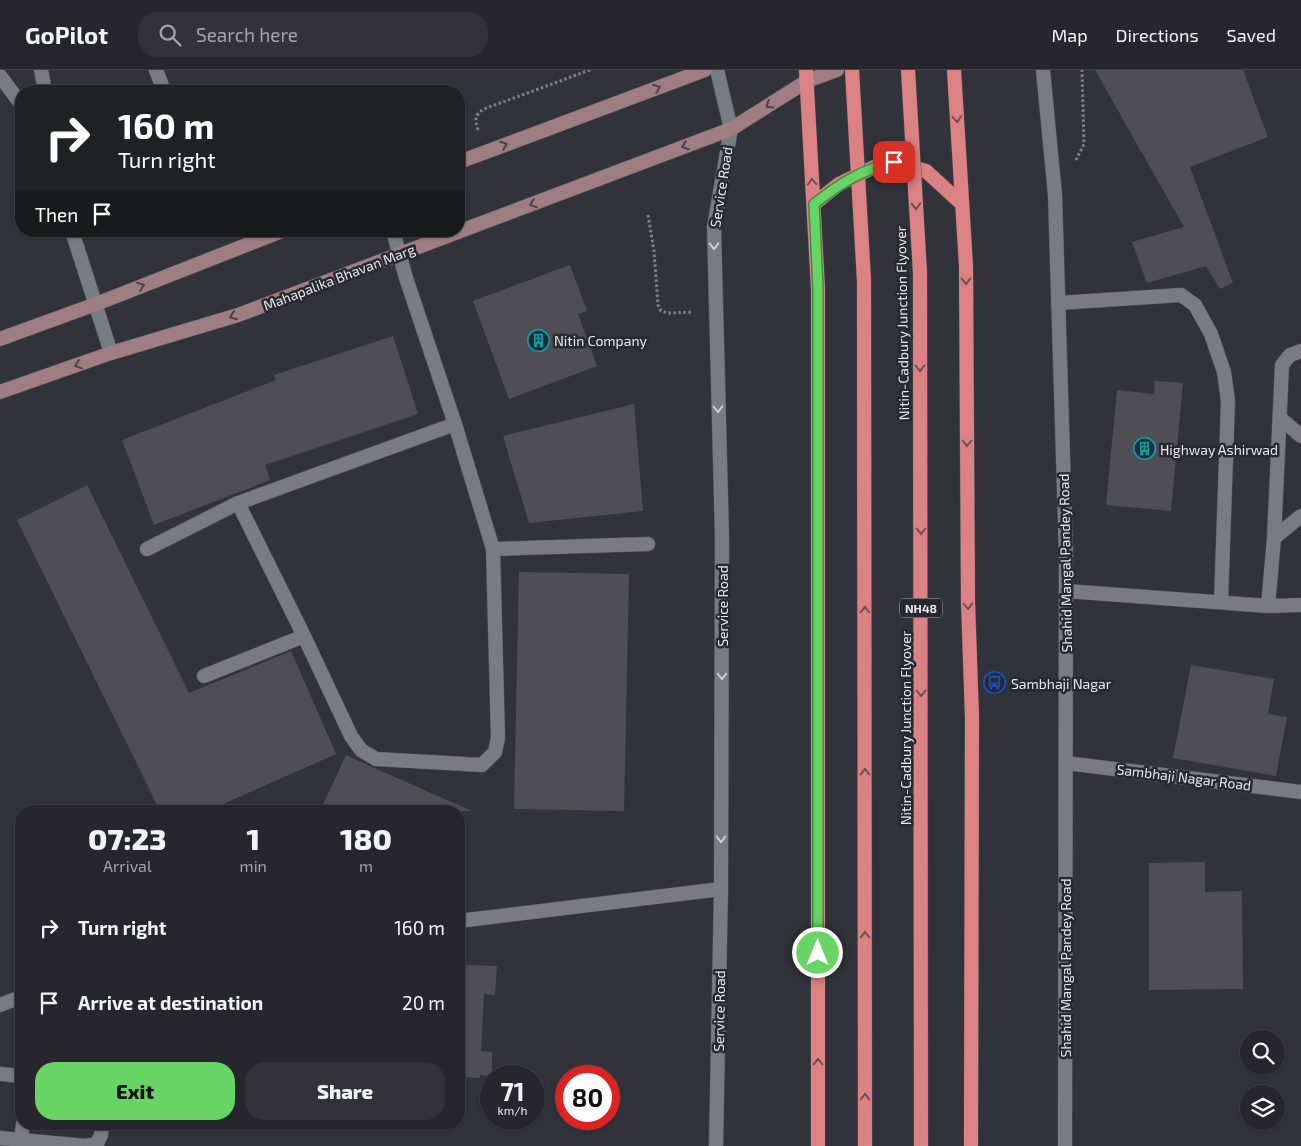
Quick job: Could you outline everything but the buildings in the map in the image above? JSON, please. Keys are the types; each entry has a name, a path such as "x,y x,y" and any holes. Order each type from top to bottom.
{"highway":[{"path":"852,70 864,281 865,1146"},
{"name":"Nitin-Cadbury Junction Flyover","path":"908,70 920,273 921,1146"},
{"path":"954,70 966,266 968,602 972,717 971,1146"},
{"path":"806,76 818,288 818,1146"},
{"path":"814,204 839,184 876,166 894,162 926,171 962,204"}],"main road":[{"path":"465,160 705,70"},
{"name":"Mahapalika Bhavan Marg","path":"465,229 731,129 806,76 838,70"},
{"path":"0,339 96,304 267,237"},
{"name":"Mahapalika Bhavan Marg","path":"0,392 111,353 238,315 445,237"}],"street":[{"path":"41,70 44,85"},
{"path":"156,70 162,85"},
{"name":"Service Road","path":"716,1146 721,889 722,537 714,227 731,129 717,70"},
{"name":"Shahid Mangal Pandey Road","path":"1044,70 1055,195 1066,555 1065,1146"},
{"path":"0,76 15,96"},
{"path":"74,237 111,353"},
{"path":"238,503 351,736 361,750 376,759 482,764 495,752 498,738 493,550 455,424 406,278 395,237"},
{"path":"1058,303 1181,295 1195,305 1211,334 1224,372 1228,400 1221,602"},
{"path":"1268,606 1274,538 1282,365 1290,355 1301,351"},
{"path":"1280,418 1301,436"},
{"path":"147,549 238,503 455,424"},
{"path":"1274,538 1301,516"},
{"path":"493,550 648,544"},
{"path":"1066,591 1268,606 1301,605"},
{"path":"204,676 304,636"},
{"name":"Sambhaji Nagar Road","path":"1066,763 1301,792"},
{"path":"465,920 721,889"},
{"path":"0,1006 15,1000"},
{"path":"0,1074 15,1075"},
{"path":"21,1140 22,1130"},
{"path":"0,1138 86,1146 97,1144 101,1130"}],"path":[{"path":"486,152 475,121 477,114 484,109 590,70"},
{"path":"1082,70 1084,103"},
{"path":"648,215 654,251 658,305 661,310 668,312 716,311"}],"place":[{"name":"Nitin Company","path":"538,340"},
{"name":"Highway Ashirwad","path":"1144,449"},
{"name":"Sambhaji Nagar","path":"995,683"}],"route":[{"path":"818,953 818,288 814,204 839,184 876,166 894,162"}]}
